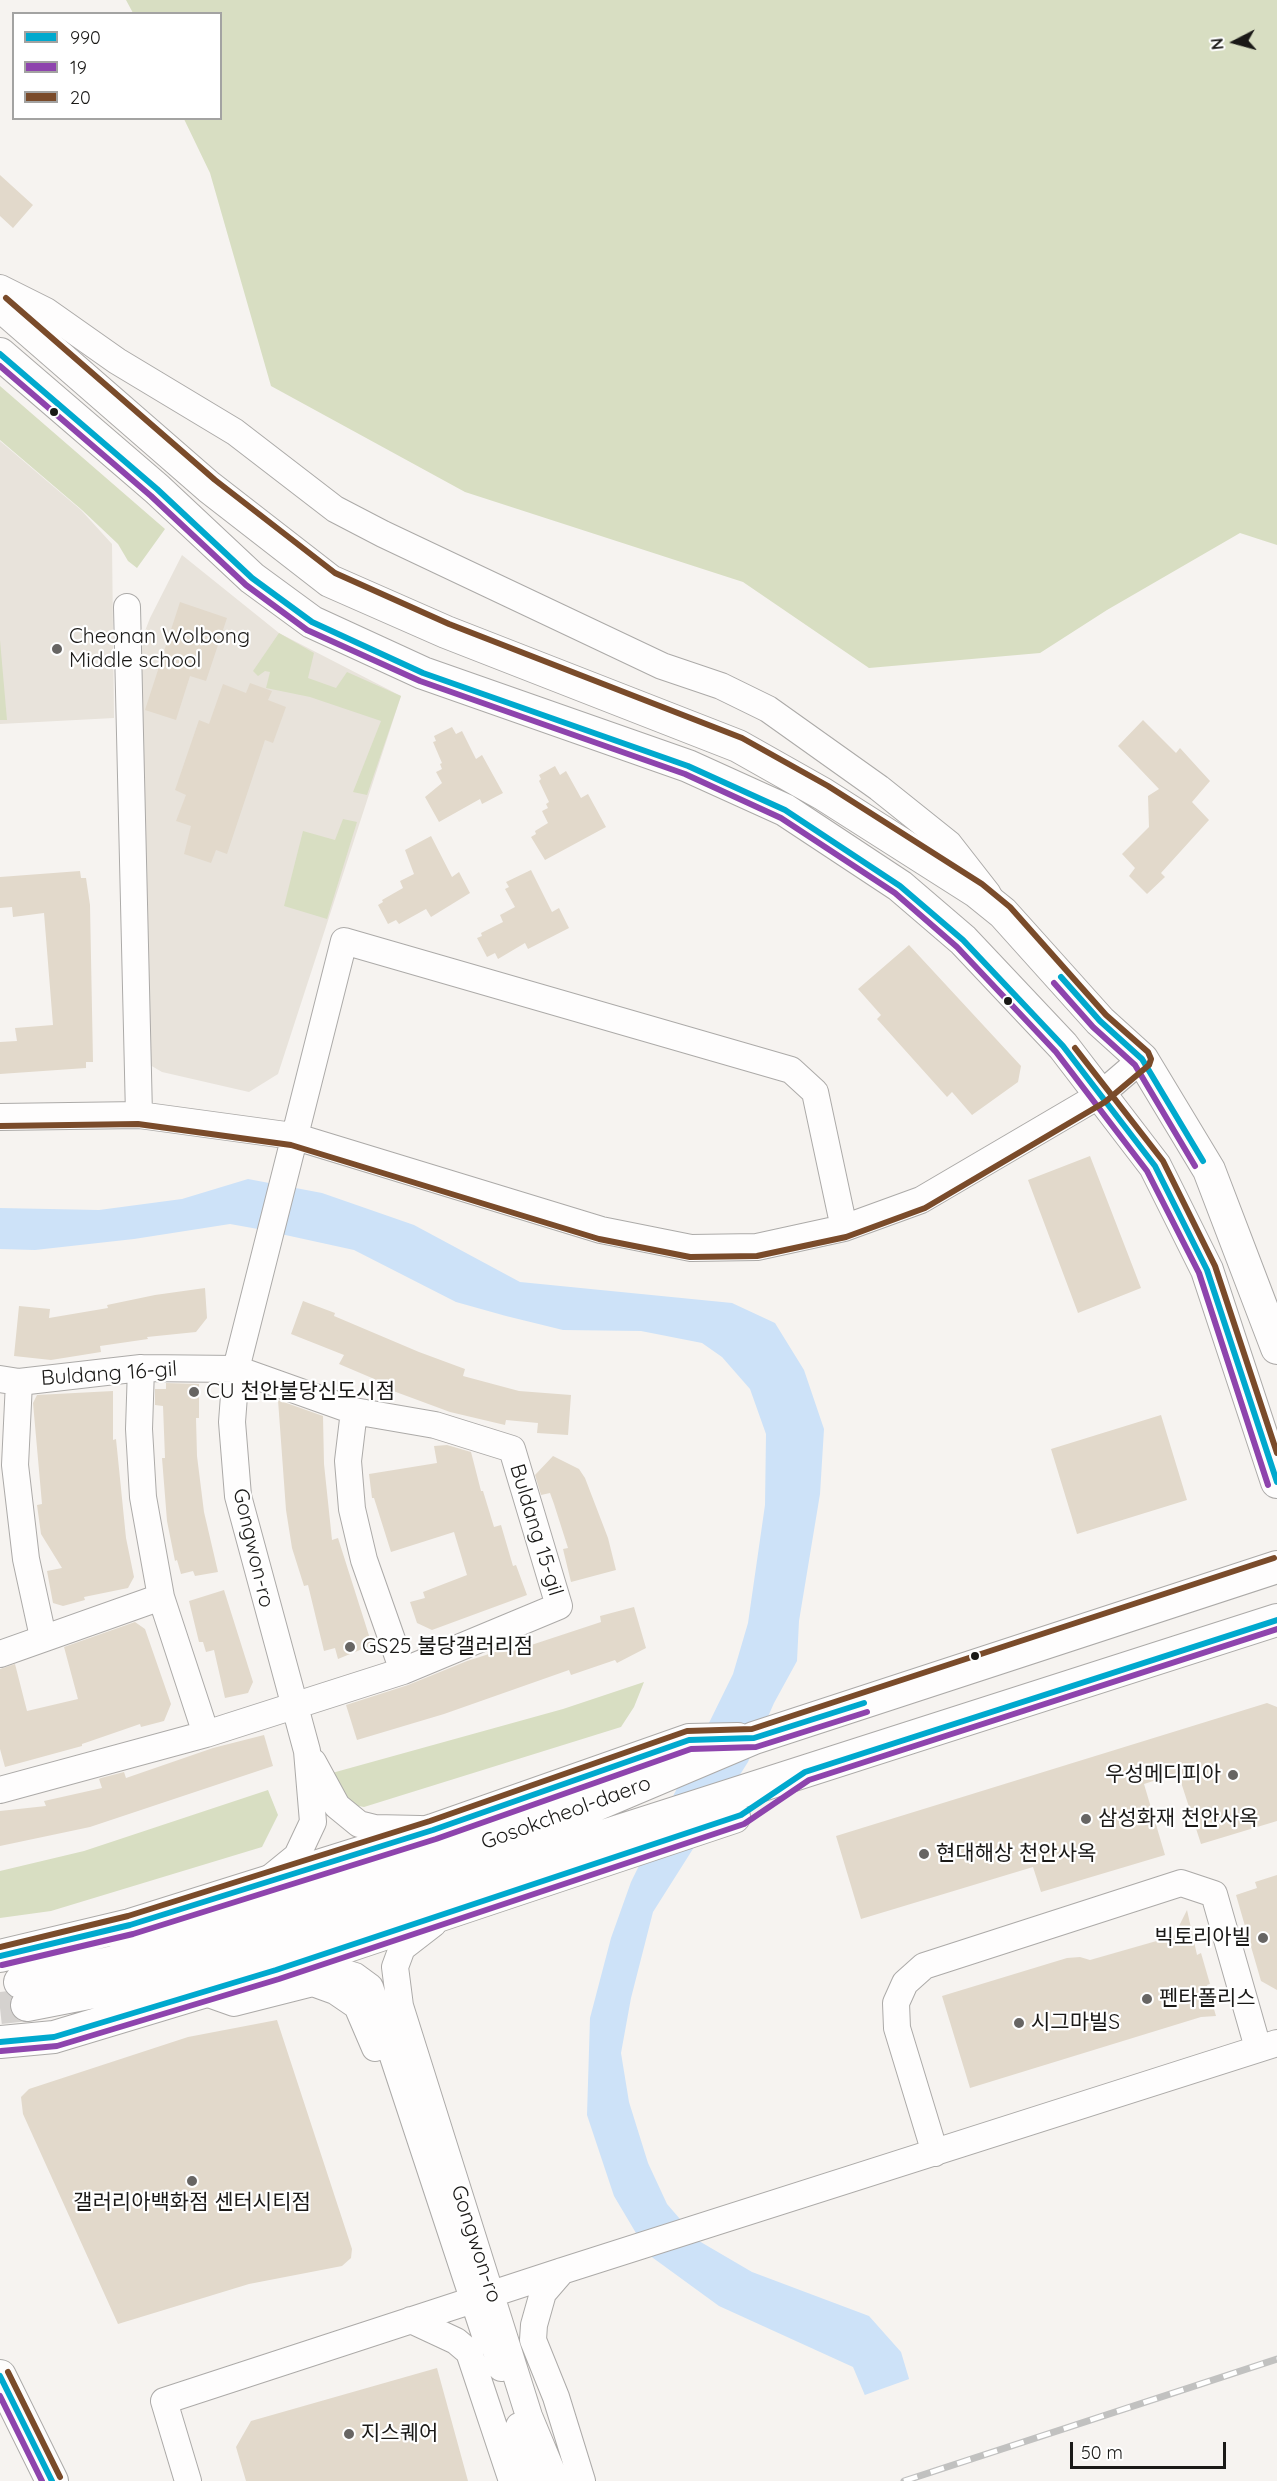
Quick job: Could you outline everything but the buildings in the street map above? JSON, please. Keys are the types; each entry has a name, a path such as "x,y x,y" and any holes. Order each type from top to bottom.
{"main road":[{"path":"0,305 209,487 330,581 446,632 738,746 832,800 977,892 1003,913 1101,1021 1142,1059 1209,1170 1277,1348"},
{"path":"0,354 157,489 252,578 312,622 423,673 699,771 785,810 900,886 963,940 1063,1046 1155,1166 1207,1270 1277,1482"},
{"name":"Gosokcheol-daero","path":"9,1989 110,1963 586,1809 754,1738 1277,1567"},
{"name":"Gosokcheol-daero","path":"9,1989 114,1988 569,1847 746,1802 805,1772 1277,1620"},
{"path":"746,1802 550,1879 276,1970 54,2037 9,1989 130,1925 434,1830 689,1740 754,1738"},
{"path":"0,2376 52,2481"}],"street":[{"path":"0,288 46,311 117,361 235,432 335,509 662,666 721,686 768,709 879,788 950,844 1003,913"},
{"path":"127,607 139,1115"},
{"path":"293,1136 344,941 791,1070 815,1092 844,1228"},
{"path":"0,1117 139,1115 293,1136 601,1230 691,1248 757,1247 844,1228 921,1200 1100,1095 1142,1059"},
{"name":"Gongwon-ro","path":"293,1136 236,1369 232,1422 238,1496 307,1751"},
{"path":"141,1368 139,1429 143,1497 161,1597 206,1734"},
{"name":"Buldang 16-gil","path":"43,1637 26,1559 15,1466 9,1380 141,1368 236,1369"},
{"name":"Buldang 15-gil","path":"236,1369 354,1411 435,1425 512,1449 559,1606 403,1671 294,1705"},
{"path":"354,1411 348,1461 352,1509 364,1560 403,1671"},
{"path":"0,1654 161,1597"},
{"path":"0,1790 206,1734 294,1705"},
{"path":"307,1751 337,1806 359,1824 375,1828 434,1830"},
{"path":"263,1884 297,1856 313,1822 307,1751"},
{"path":"188,2481 164,2402 562,2271 701,2228 935,2153 1267,2046 1214,1894 1181,1883 924,1965 905,1983 896,2003 897,2028 935,2153"},
{"path":"391,2013 395,1967 402,1948 411,1939 452,1911"},
{"path":"276,1970 314,1967 355,1976 370,1987 391,2013"},
{"path":"203,1992 234,2003 313,1983 335,1991 357,2006 374,2043 419,2176 447,2218"},
{"name":"Gongwon-ro","path":"391,2013 447,2218 483,2297"},
{"name":"Gongwon-ro","path":"391,2013 497,2341 556,2481"},
{"path":"562,2271 543,2293 534,2325 533,2340 556,2397 581,2481"},
{"path":"411,2320 456,2341 469,2352 514,2481"},
{"path":"514,2481 510,2426 485,2352 497,2341 528,2382 553,2439 581,2481"},
{"name":"Gongwon-ro","path":"497,2341 495,2347 535,2481"}],"shaded area":[{"name":"Cheonan Wolbong Middle school","path":"0,441 81,510 112,544 114,718 0,724"},
{"path":"182,555 279,633 401,696 278,1074 249,1092 162,1072 150,1065 140,644 150,618"}],"green space":[{"path":"126,0 1277,0 1277,545 1240,533 1107,610 1040,653 869,668 743,582 465,492 271,386 210,173 184,120 222,120 222,12 132,12"},
{"path":"0,386 165,529 137,568 128,561 118,544 82,510 0,440"},
{"path":"279,633 314,653 308,678 336,688 347,672 401,696 367,795 353,792 381,721 310,697 266,688 270,672 265,671 258,676 253,671"},
{"path":"0,640 7,720 0,720"},
{"path":"343,819 357,822 327,919 284,906 303,831 335,840"},
{"path":"644,1682 634,1707 621,1727 364,1807 353,1805 343,1798 332,1773 563,1709"},
{"path":"268,1790 278,1815 262,1847 51,1911 0,1918 0,1871 84,1851"}],"water":[{"path":"248,1179 322,1193 414,1225 520,1282 732,1303 775,1323 804,1370 824,1429 820,1494 799,1621 797,1661 774,1703 748,1762 653,1912 631,1998 621,2053 629,2102 648,2163 667,2204 699,2241 752,2272 869,2316 901,2352 913,2392 869,2405 853,2367 719,2306 649,2255 614,2196 587,2115 590,2018 611,1938 631,1882 733,1674 748,1623 765,1505 766,1434 750,1389 722,1357 702,1343 641,1331 563,1330 506,1316 456,1302 354,1250 258,1229 230,1224 134,1239 35,1250 0,1249 0,1208 99,1210 182,1199"}],"pier":[{"path":"912,2378 934,2481 883,2481 862,2396"}],"tunnel":[{"path":"0,2008 27,2005"}],"railway":[{"path":"904,2481 1277,2359"}],"transit line":[{"name":"20","path":"0,1126 138,1124 291,1145 599,1239 690,1257 757,1256 846,1237 925,1208 1105,1102 1149,1065 1151,1059 1148,1052 1106,1015 1010,907 982,884 828,786 742,738 449,624 335,573 215,480 6,298"},
{"name":"990","path":"0,354 157,489 252,578 312,622 423,673 688,766 785,810 900,886 963,940 1063,1046 1155,1166 1207,1270 1277,1482"},
{"name":"19","path":"0,366 151,496 246,585 307,630 420,681 685,774 781,818 895,893 957,947 1056,1052 1147,1171 1199,1273 1268,1485"},
{"name":"990","path":"1061,977 1100,1021 1142,1059 1203,1161"},
{"name":"19","path":"1054,983 1093,1027 1135,1065 1195,1166"},
{"name":"20","path":"1075,1048 1163,1161 1215,1266 1277,1453"},
{"name":"20","path":"0,1947 128,1916 430,1821 687,1731 752,1729 1274,1558"},
{"name":"990","path":"0,2042 54,2037 276,1970 741,1815 805,1772 1277,1620"},
{"name":"19","path":"1,2051 57,2046 279,1979 744,1824 809,1780 1277,1629"},
{"name":"990","path":"0,1956 130,1925 433,1830 689,1740 754,1738 864,1703"},
{"name":"19","path":"2,1965 133,1934 436,1839 691,1749 756,1747 867,1712"},
{"name":"20","path":"8,2372 60,2477"},
{"name":"990","path":"0,2376 52,2481"},
{"name":"19","path":"0,2396 42,2481"}],"place":[{"name":"Cheonan Wolbong Middle school","path":"57,649"},
{"name":"CU 천안불당신도시점","path":"194,1392"},
{"name":"GS25 불당갤러리점","path":"350,1647"},
{"name":"우성메디피아","path":"1233,1775"},
{"name":"삼성화재 천안사옥","path":"1086,1819"},
{"name":"현대해상 천안사옥","path":"924,1854"},
{"name":"빅토리아빌","path":"1263,1938"},
{"name":"펜타폴리스","path":"1147,1999"},
{"name":"시그마빌S","path":"1019,2023"},
{"name":"갤러리아백화점 센터시티점","path":"192,2181"},
{"name":"지스퀘어","path":"349,2434"}]}
